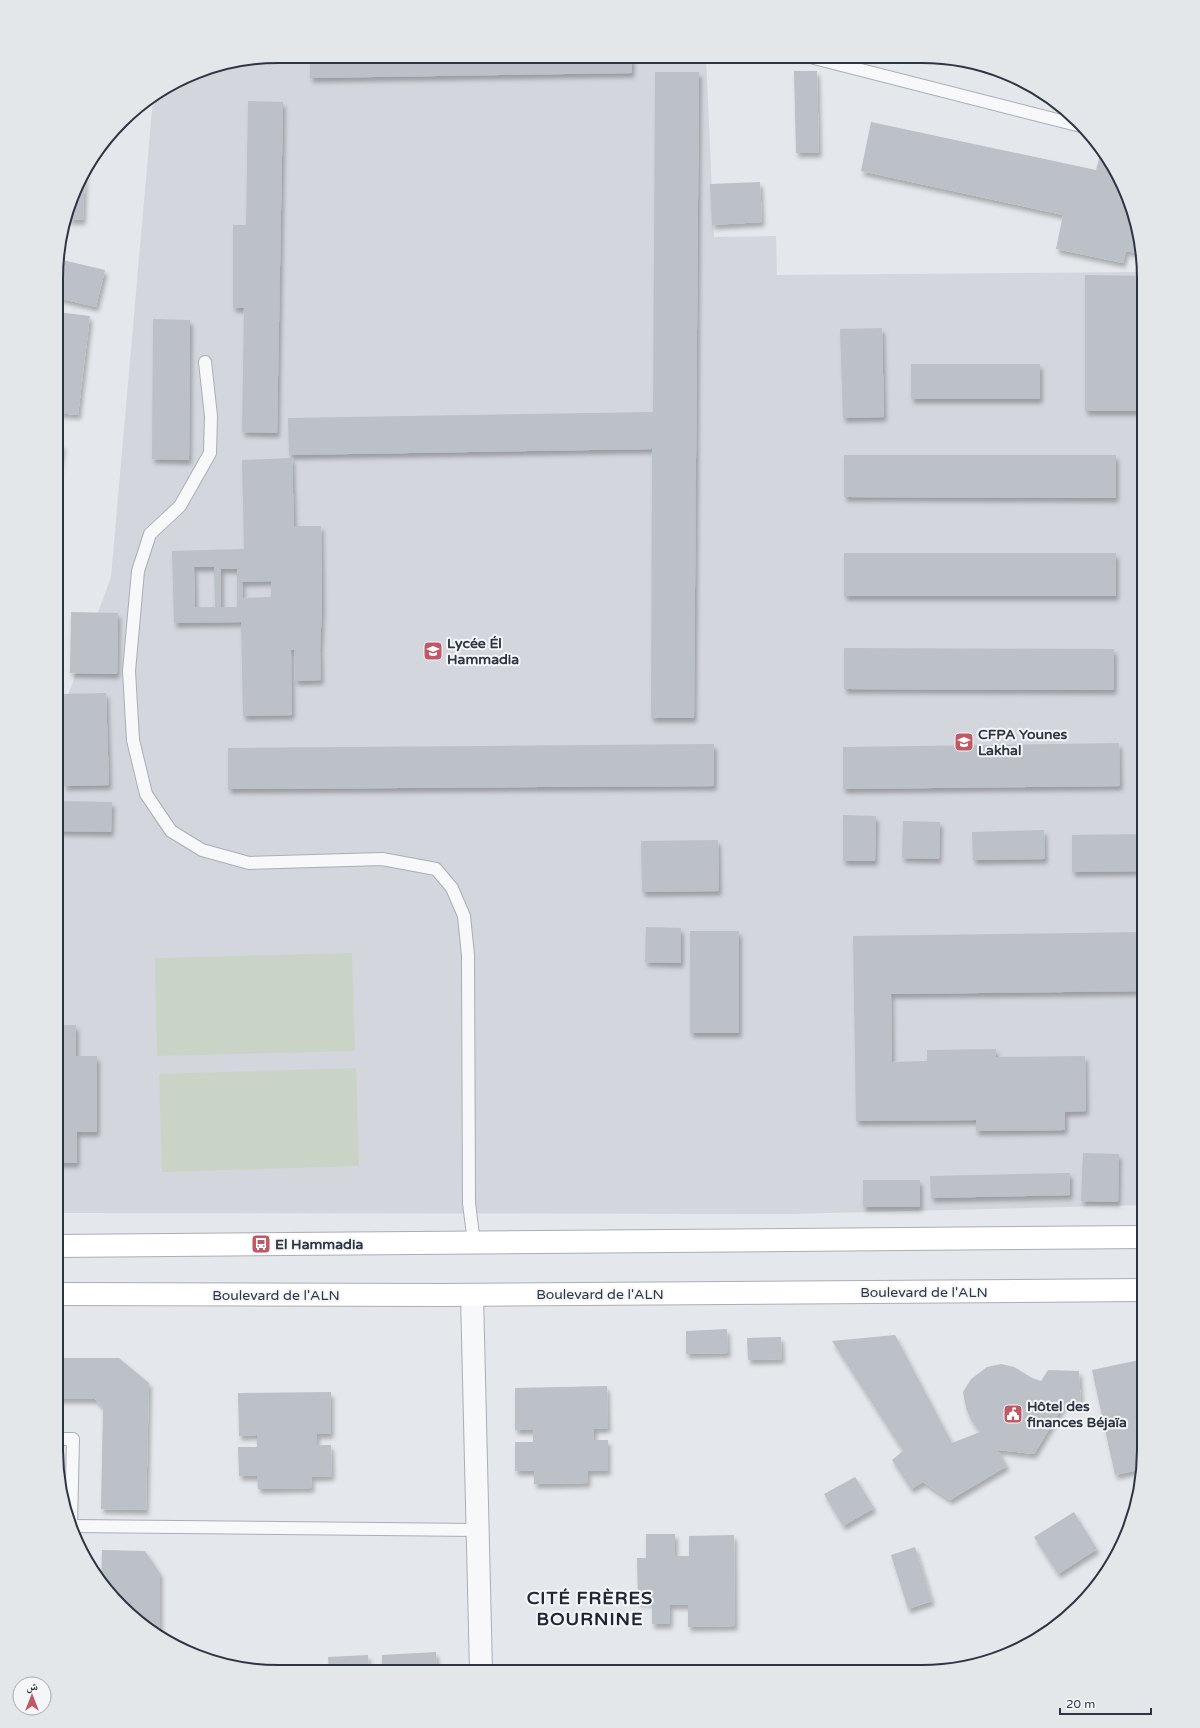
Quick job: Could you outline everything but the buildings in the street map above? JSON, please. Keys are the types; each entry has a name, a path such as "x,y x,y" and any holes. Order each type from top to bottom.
{"main road":[{"path":"63,1246 1137,1237"},
{"name":"Boulevard de l'ALN","path":"63,1294 472,1295 1137,1290"}],"street":[{"path":"472,1295 481,1665"}],"lane":[{"path":"834,63 1072,124"},
{"path":"205,362 211,416 210,453 180,506 150,534 138,571 128,671 133,740 146,794 171,831 202,850 249,863 382,859 436,869 452,888 464,916 468,955 469,1203 474,1243"},
{"path":"63,1439 73,1439 71,1510"},
{"path":"77,1526 478,1530"}],"shaded area":[{"name":"Lycée Él Hammadia","path":"264,63 706,63 714,237 776,236 777,275 1137,272 1137,1205 790,1214 63,1213 63,709 111,577 153,103 183,85 222,70"}],"green space":[{"path":"352,953 355,1051 157,1056 155,958"},
{"path":"356,1068 359,1166 162,1172 159,1074"}],"place":[{"name":"Lycée Él Hammadia","path":"433,651"},
{"name":"CFPA Younes Lakhal","path":"964,742"},
{"name":"El Hammadia","path":"261,1244"},
{"name":"Hôtel des finances Béjaïa","path":"1013,1414"}],"district":[{"name":"CITÉ FRÈRES BOURNINE","path":"590,1608"}]}
